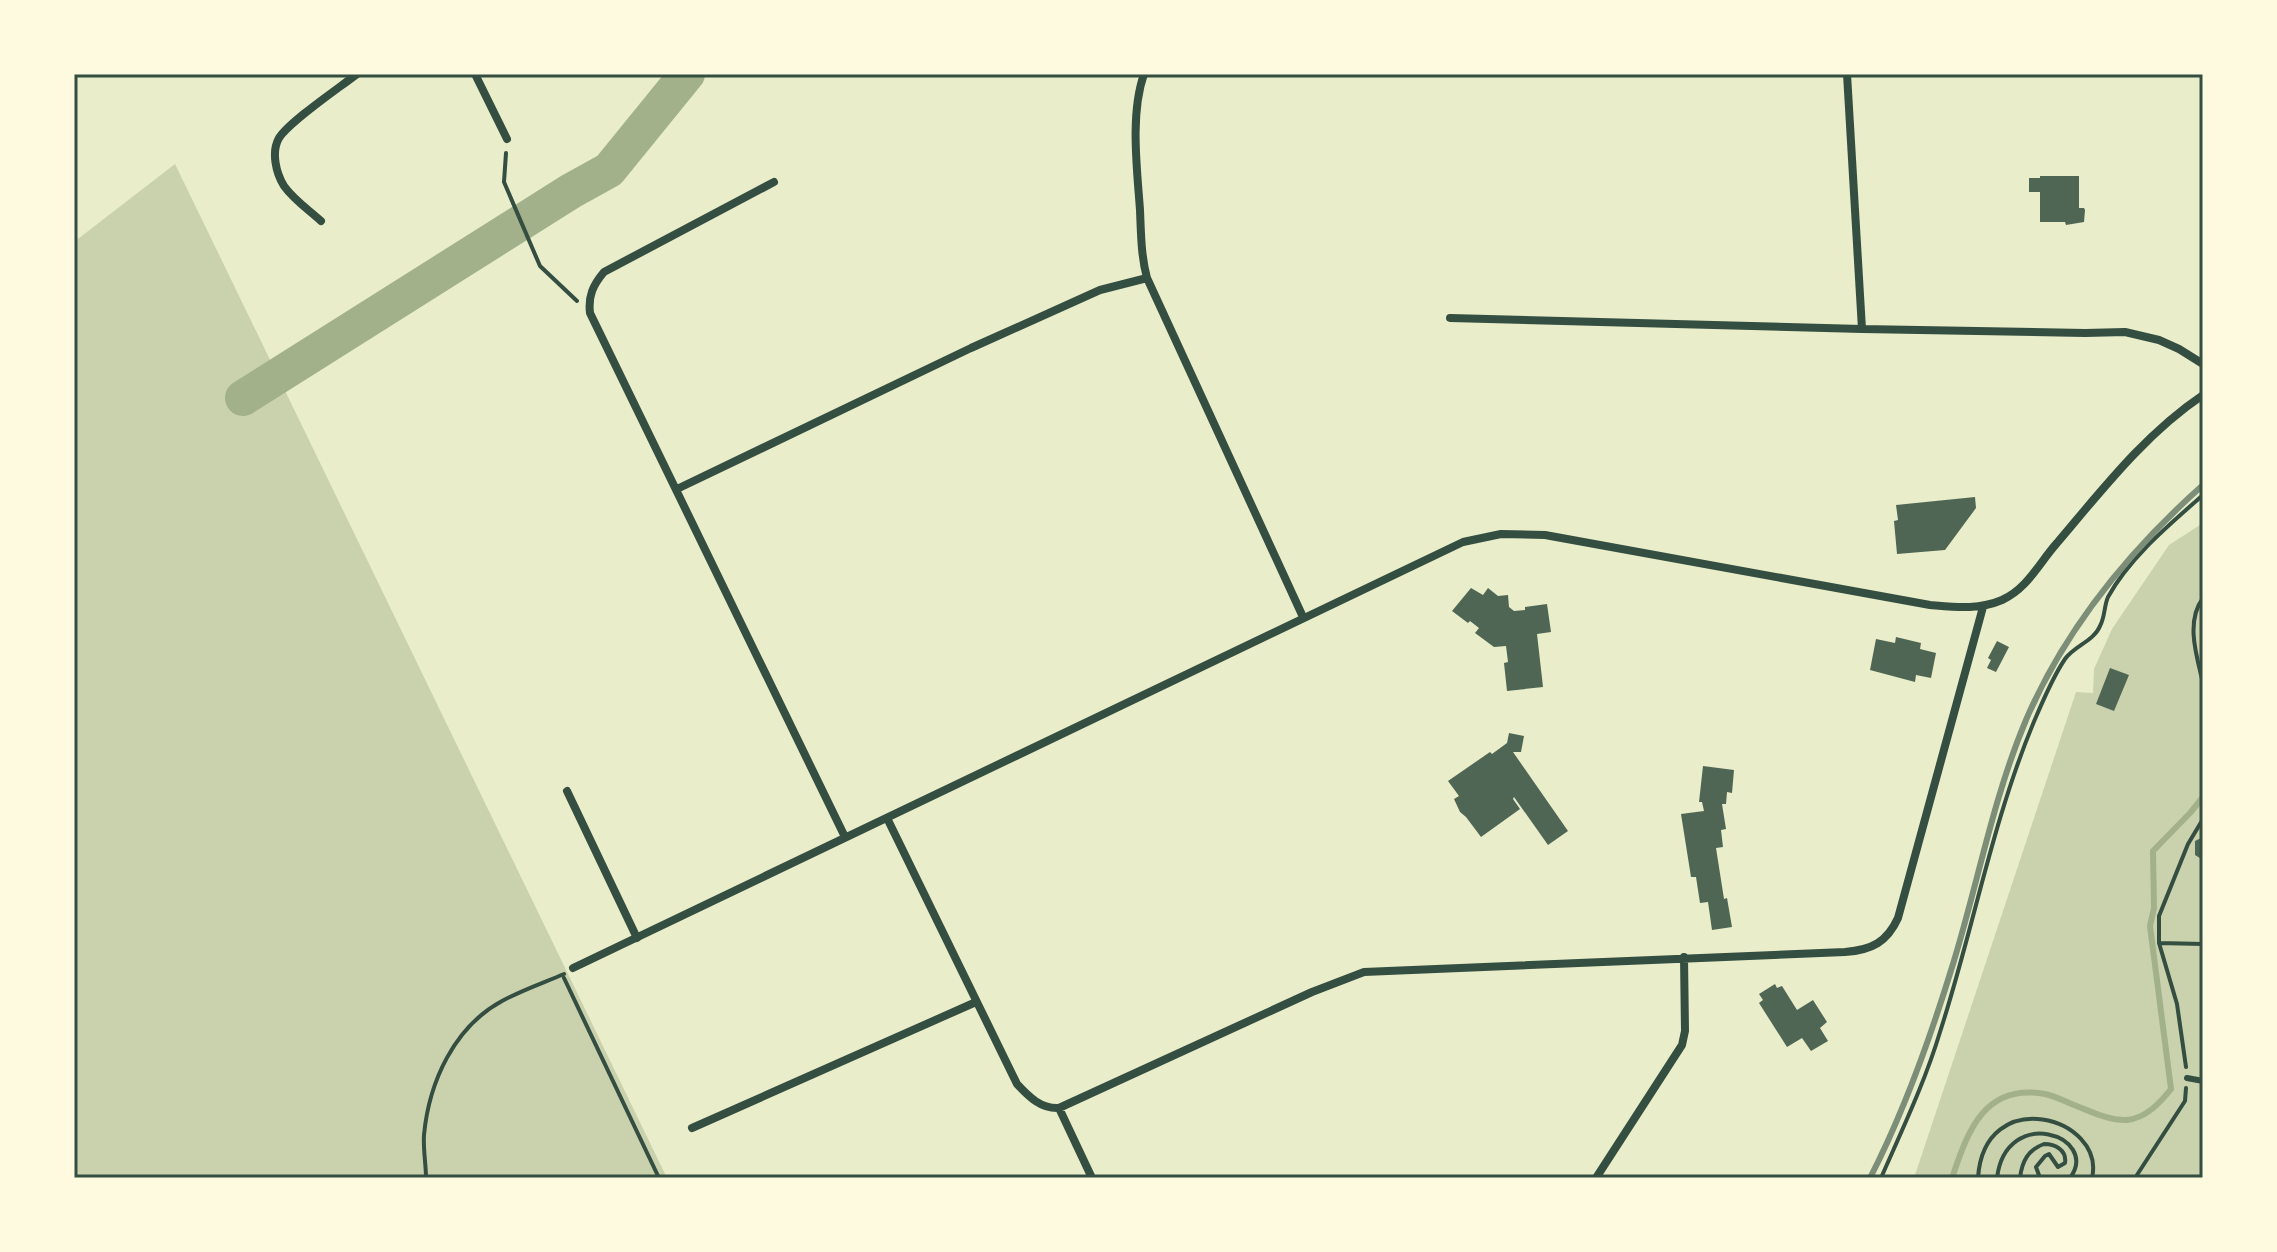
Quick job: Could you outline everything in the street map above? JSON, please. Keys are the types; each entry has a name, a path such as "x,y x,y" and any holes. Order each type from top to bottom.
{"street":[{"path":"321,221 284,186 278,172 275,150 281,136 357,74"},
{"path":"475,74 507,139"},
{"path":"1144,74 1137,106 1137,167 1142,253 1147,278 1303,617"},
{"path":"1847,74 1862,329"},
{"path":"774,182 604,272 591,291 590,313 845,837"},
{"path":"677,489 971,348 1100,290 1147,278"},
{"path":"1450,318 1862,329 2125,332 2159,340 2203,364"},
{"path":"573,968 1463,542 1501,534 1545,535 1930,605 1983,607 2006,598 2020,588 2037,571 2053,546 2152,435 2203,395"},
{"path":"887,818 1017,1084 1035,1101 1050,1109 1059,1108 1312,992 1364,972 1860,951 1872,947 1892,932 1898,918 1983,607"},
{"path":"567,791 637,938"},
{"path":"1596,1178 1682,1045 1685,1031 1684,957"},
{"path":"692,1128 976,1002"},
{"path":"1059,1108 1092,1178"}],"lane":[{"path":"2187,1078 2203,1081"}],"path":[{"path":"507,139 504,182 540,266 590,313"},
{"path":"1881,1178 1940,1034 2006,804 2033,725 2051,685 2066,657 2100,627 2107,599 2135,560 2203,495"},
{"path":"2203,598 2198,605 2193,642 2203,683"},
{"path":"2135,1178 2185,1101 2187,1078 2177,1004 2159,943 2159,916 2188,844 2203,819"},
{"path":"2159,943 2203,944"},
{"path":"426,1178 424,1136 430,1098 440,1067 461,1036 499,1002 573,968"},
{"path":"563,975 659,1178"},
{"path":"1978,1178 1979,1164 1997,1130 2013,1121 2036,1118 2061,1126 2085,1145 2093,1158 2092,1178"},
{"path":"1997,1178 2006,1151 2023,1136 2036,1133 2048,1133 2063,1139 2072,1149 2077,1159 2070,1178"},
{"path":"2020,1178 2029,1153 2044,1144 2059,1147 2064,1153 2065,1163 2058,1167 2049,1154 2045,1156 2036,1167 2040,1178"}],"green space":[{"path":"175,164 667,1178 74,1178 74,242"},
{"path":"2203,523 2203,1178 1914,1178 2076,692 2093,693 2094,669 2112,629 2169,545"}],"building":[{"path":"2079,176 2079,208 2085,210 2084,222 2066,225 2065,222 2040,222 2040,192 2029,192 2029,178"},
{"path":"1975,497 1976,508 1945,550 1897,554 1896,505"},
{"path":"1471,588 1483,595 1488,588 1498,596 1508,595 1509,607 1514,611 1547,604 1551,632 1537,634 1543,687 1507,691 1506,646 1494,647 1475,633 1479,628 1452,611"},
{"path":"1896,637 1921,643 1920,649 1936,653 1931,678 1916,675 1915,682 1870,670 1876,639 1895,643"},
{"path":"1997,641 2009,647 1996,672 1987,668 1991,660 1988,658"},
{"path":"2110,668 2129,675 2114,711 2096,704"},
{"path":"1509,733 1524,736 1521,752 1513,752 1568,831 1548,845 1514,797 1520,809 1481,837 1460,812 1454,799 1459,796 1448,781 1507,743"},
{"path":"1703,766 1734,770 1732,793 1727,792 1726,804 1722,804 1726,829 1721,830 1723,847 1716,848 1732,927 1712,930 1708,902 1700,903 1696,877 1691,877 1681,814 1704,811 1702,802 1699,802"},
{"path":"2203,837 2203,860 2195,855 2195,841"},
{"path":"1775,984 1777,988 1782,986 1797,1010 1813,1000 1827,1022 1820,1028 1828,1041 1811,1051 1802,1038 1787,1047 1759,1003 1763,1000 1759,994"}],"waterway":[{"path":"243,398 609,170 687,74"},
{"path":"1952,1178 1973,1127 1993,1103 2007,1096 2024,1092 2045,1094 2100,1115 2127,1120 2146,1113 2171,1089 2150,926 2154,908 2153,851 2203,797"}],"railway":[{"path":"1870,1178 1906,1099 1945,991 2004,780 2042,686 2101,593 2150,537 2203,485"}]}
